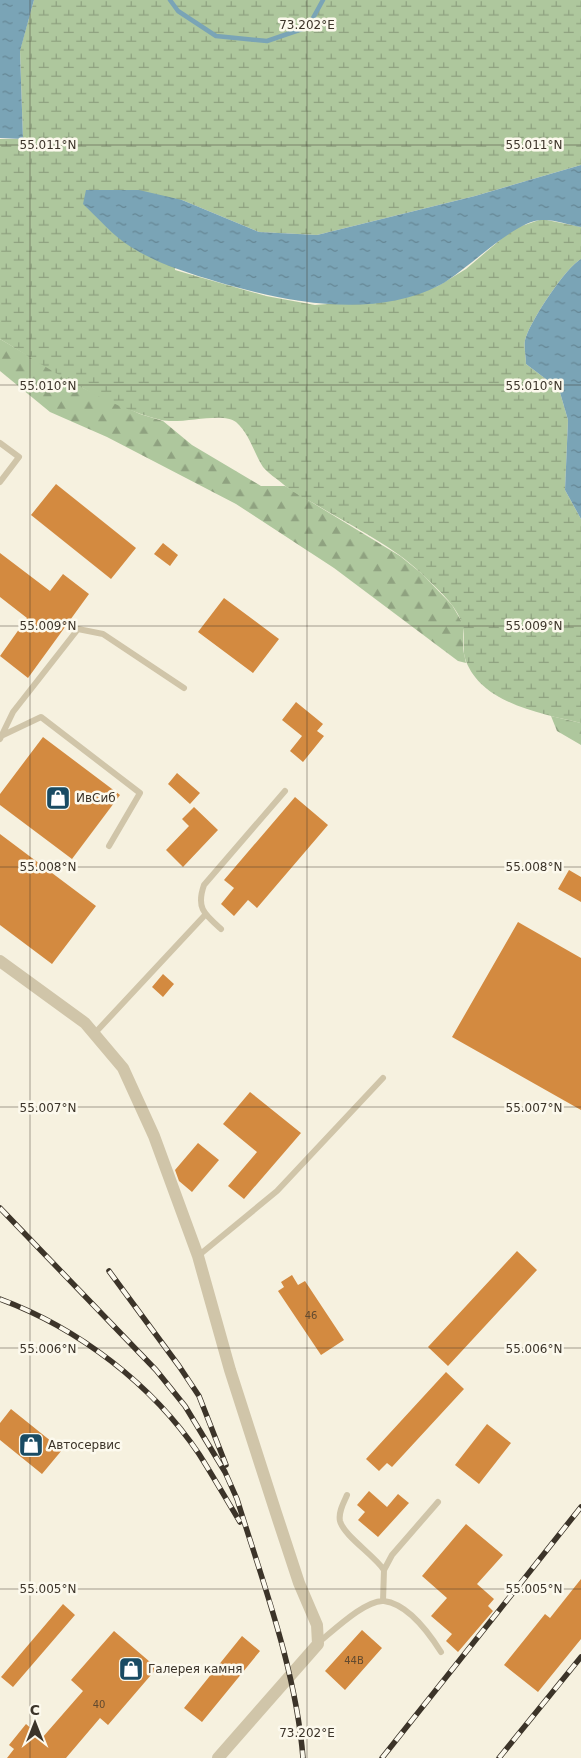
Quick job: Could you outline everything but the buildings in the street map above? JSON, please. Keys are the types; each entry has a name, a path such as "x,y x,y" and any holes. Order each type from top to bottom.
{"street":[{"path":"0,961 64,1006 95,1033 123,1068 154,1136 198,1256 230,1370 270,1494 299,1583 317,1624 318,1644 218,1758"}],"lane":[{"path":"0,443 19,457 0,482"},
{"path":"1,737 13,712 78,629 103,634 184,688"},
{"path":"1,737 40,717 140,793 109,846"},
{"path":"220,929 205,915 201,907 200,896 204,885 285,791"},
{"path":"95,1033 205,915"},
{"path":"198,1256 277,1190 383,1078"},
{"path":"347,1494 341,1510 340,1521 349,1534 377,1559 384,1570"},
{"path":"383,1601 384,1570 392,1555 438,1502"},
{"path":"318,1644 346,1620 373,1603 383,1601 397,1606 424,1626 441,1652"}],"green space":[{"path":"34,0 581,0 581,165 475,196 317,235 259,232 182,200 175,270 266,296 315,305 401,298 438,286 466,269 513,229 542,219 581,227 581,259 566,272 542,307 529,329 525,340 525,347 526,364 559,389 568,420 565,490 581,519 581,723 549,716 515,705 485,688 474,676 466,661 462,624 456,610 445,597 398,554 371,536 294,492 270,474 263,467 248,437 236,422 221,418 169,421 140,413 78,386 0,339 0,139 23,139 20,50"},
{"path":"0,339 83,388 140,414 163,421 192,445 261,486 285,486 400,556 421,573 452,605 463,624 463,649 466,663 458,661 334,568 236,504 107,437 50,412 0,371"},
{"path":"551,716 581,723 581,745 557,731"}],"water":[{"path":"0,0 34,0 20,51 23,139 0,138"},
{"path":"581,165 581,227 549,220 533,222 520,227 506,236 440,285 414,296 387,302 358,305 300,301 272,296 173,268 125,243 112,233 83,204 86,190 139,190 182,200 259,232 317,235 475,196"},
{"path":"581,259 581,519 565,490 568,420 559,389 526,364 525,340 529,329 558,283 566,272"}],"waterway":[{"path":"170,0 178,11 216,36 267,41 308,27 323,0"}],"railway":[{"path":"0,1208 156,1370 185,1406 225,1472 237,1499 277,1627 293,1692 303,1758"},
{"path":"109,1271 199,1396 226,1465"},
{"path":"0,1299 29,1311 85,1342 136,1382 180,1428 199,1454 240,1522"},
{"path":"382,1758 581,1507"},
{"path":"499,1758 581,1657"}],"place":[{"name":"ИвСиб","path":"58,798"},
{"name":"Автосервис","path":"31,1445"},
{"name":"Галерея камня","path":"131,1669"}]}
